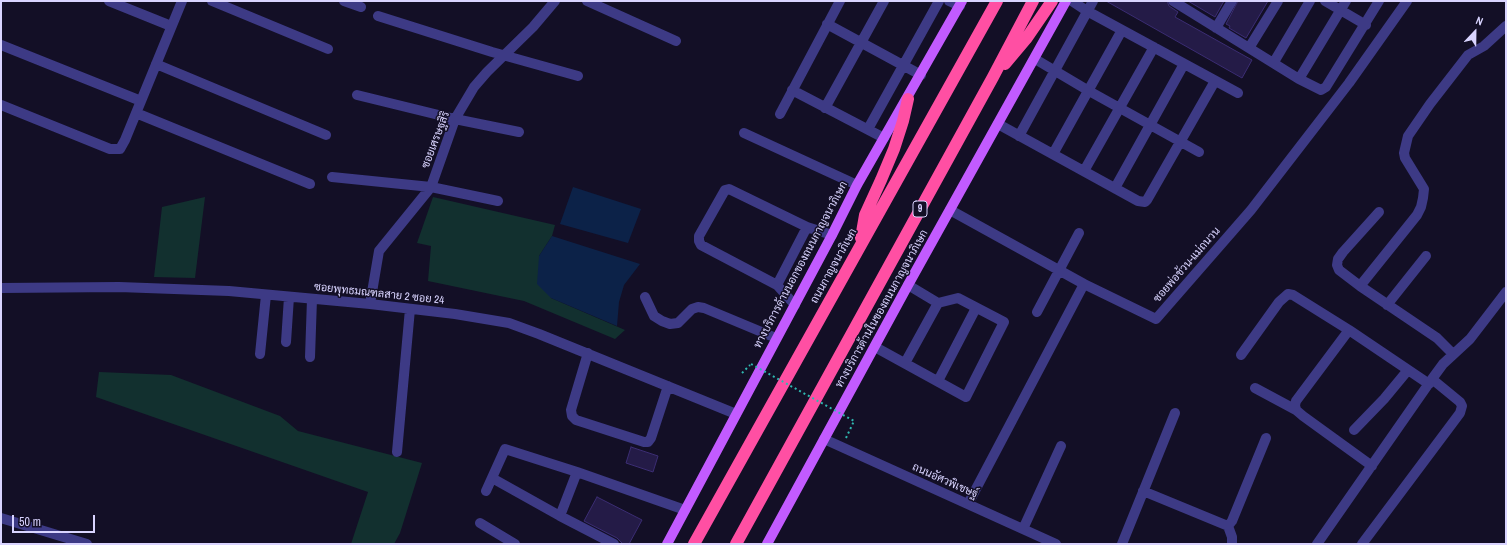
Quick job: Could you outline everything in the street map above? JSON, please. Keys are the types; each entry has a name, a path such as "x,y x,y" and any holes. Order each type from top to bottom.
{"highway":[{"name":"ถนนกาญจนาภิเษก","path":"694,544 997,1"},
{"name":"9","path":"736,544 993,77 1033,1"},
{"path":"993,77 1026,39 1052,1"},
{"path":"861,244 865,215 894,149 908,99"}],"main road":[{"name":"ทางบริการด้านในของถนนกาญจนาภิเษก","path":"767,544 908,285 1066,1"},
{"name":"ทางบริการด้านนอกของถนนกาญจนาภิเษก","path":"667,544 795,305 857,185 908,99 961,4"}],"street":[{"path":"109,1 172,26"},
{"path":"1,105 110,149 120,149 182,1"},
{"path":"212,1 328,49"},
{"path":"344,1 361,7"},
{"name":"ซอยเศรษฐสิริ","path":"370,304 379,251 431,187 455,119 474,87 533,27 555,1"},
{"path":"587,1 676,41"},
{"path":"780,114 840,1"},
{"path":"825,108 884,1"},
{"path":"868,129 939,1"},
{"path":"949,1 961,4"},
{"path":"1072,1 1087,11 1238,93"},
{"path":"1019,136 1093,1"},
{"path":"1173,1 1185,4 1216,28 1274,62 1299,79 1321,90 1324,89 1379,1"},
{"path":"1216,28 1232,1"},
{"path":"1249,48 1278,1"},
{"path":"1274,62 1310,1"},
{"path":"1325,1 1366,24"},
{"path":"1299,79 1346,1"},
{"name":"ซอยพ่อช้วน-แม่ถนวน","path":"1084,284 1156,319 1251,210 1349,83 1407,1"},
{"path":"378,16 578,76"},
{"path":"827,24 921,75"},
{"path":"1360,286 1417,215 1421,207 1424,189 1405,158 1404,153 1408,136 1430,104 1468,55 1484,46 1506,26"},
{"path":"1054,154 1122,30"},
{"path":"1,45 141,101"},
{"path":"1084,171 1154,47"},
{"path":"1034,59 1120,109 1199,152"},
{"path":"156,64 326,135"},
{"path":"1115,188 1151,126 1184,64"},
{"path":"998,124 1138,201 1144,202 1147,200 1215,81"},
{"path":"792,90 884,138"},
{"path":"357,95 455,119 519,132"},
{"path":"136,113 310,184"},
{"path":"744,133 857,185"},
{"path":"332,177 431,187 498,201"},
{"path":"795,305 777,285 701,245 699,236 725,190 729,189 807,227 832,235"},
{"path":"950,210 1084,284 968,504"},
{"path":"1379,212 1338,259 1337,265 1340,270 1360,286 1428,331 1453,354"},
{"path":"777,285 807,227"},
{"path":"1037,312 1079,233"},
{"path":"1387,305 1426,256"},
{"path":"875,347 966,397 1004,322 958,298 938,303 908,285"},
{"name":"ซอยพุทธมณฑลสาย 2 ซอย 24","path":"1,288 127,288 229,291 370,304 455,314 509,324 539,334 736,414"},
{"path":"1318,544 1430,382 1453,354 1470,339 1506,292"},
{"path":"1241,355 1279,302 1288,294 1293,295 1300,298 1408,370 1430,382 1460,402 1462,406 1460,413 1362,544"},
{"path":"260,354 266,295"},
{"path":"286,342 289,297"},
{"path":"644,298 654,316 670,324 678,324 692,309 698,307 704,308 776,338"},
{"path":"310,357 312,299"},
{"path":"905,363 938,303"},
{"path":"938,381 976,308"},
{"path":"397,452 410,309"},
{"path":"1296,410 1296,401 1349,330"},
{"path":"588,353 571,410 572,416 576,420 648,442 651,438 668,386"},
{"path":"1354,430 1384,399 1408,370"},
{"path":"1255,388 1296,410 1372,466"},
{"path":"1122,544 1175,413"},
{"path":"1228,526 1232,521 1266,438"},
{"name":"ถนนอัศวพิเชษฐ์","path":"824,439 1056,544"},
{"path":"1023,529 1060,446"},
{"path":"486,491 505,449 577,472 685,510"},
{"path":"560,516 577,472"},
{"path":"492,478 614,544"},
{"path":"1143,491 1228,526 1232,537 1232,544"},
{"path":"1,518 87,544"},
{"path":"480,523 515,544"}],"path":[{"path":"742,373 751,364 854,421 846,438"}],"green space":[{"path":"205,197 195,278 154,277 162,207"},
{"path":"433,197 555,225 552,236 539,256 551,298 625,330 615,339 524,301 428,281 431,246 417,243"},
{"path":"99,372 171,375 280,416 298,431 422,463 400,533 394,544 351,544 368,492 96,397"}],"water":[{"path":"573,187 641,209 628,243 560,224"},
{"path":"552,236 640,264 624,285 619,302 617,326 551,298 537,284 539,256"}],"building":[{"path":"1106,1 1167,1 1169,6 1178,12 1175,17 1252,60 1242,78"},
{"path":"1188,1 1224,1 1215,17"},
{"path":"1238,1 1268,1 1246,38 1229,28 1230,26 1226,24"},
{"path":"631,447 658,456 653,472 626,463"},
{"path":"597,497 642,520 629,544 623,544 617,538 584,521"}]}
